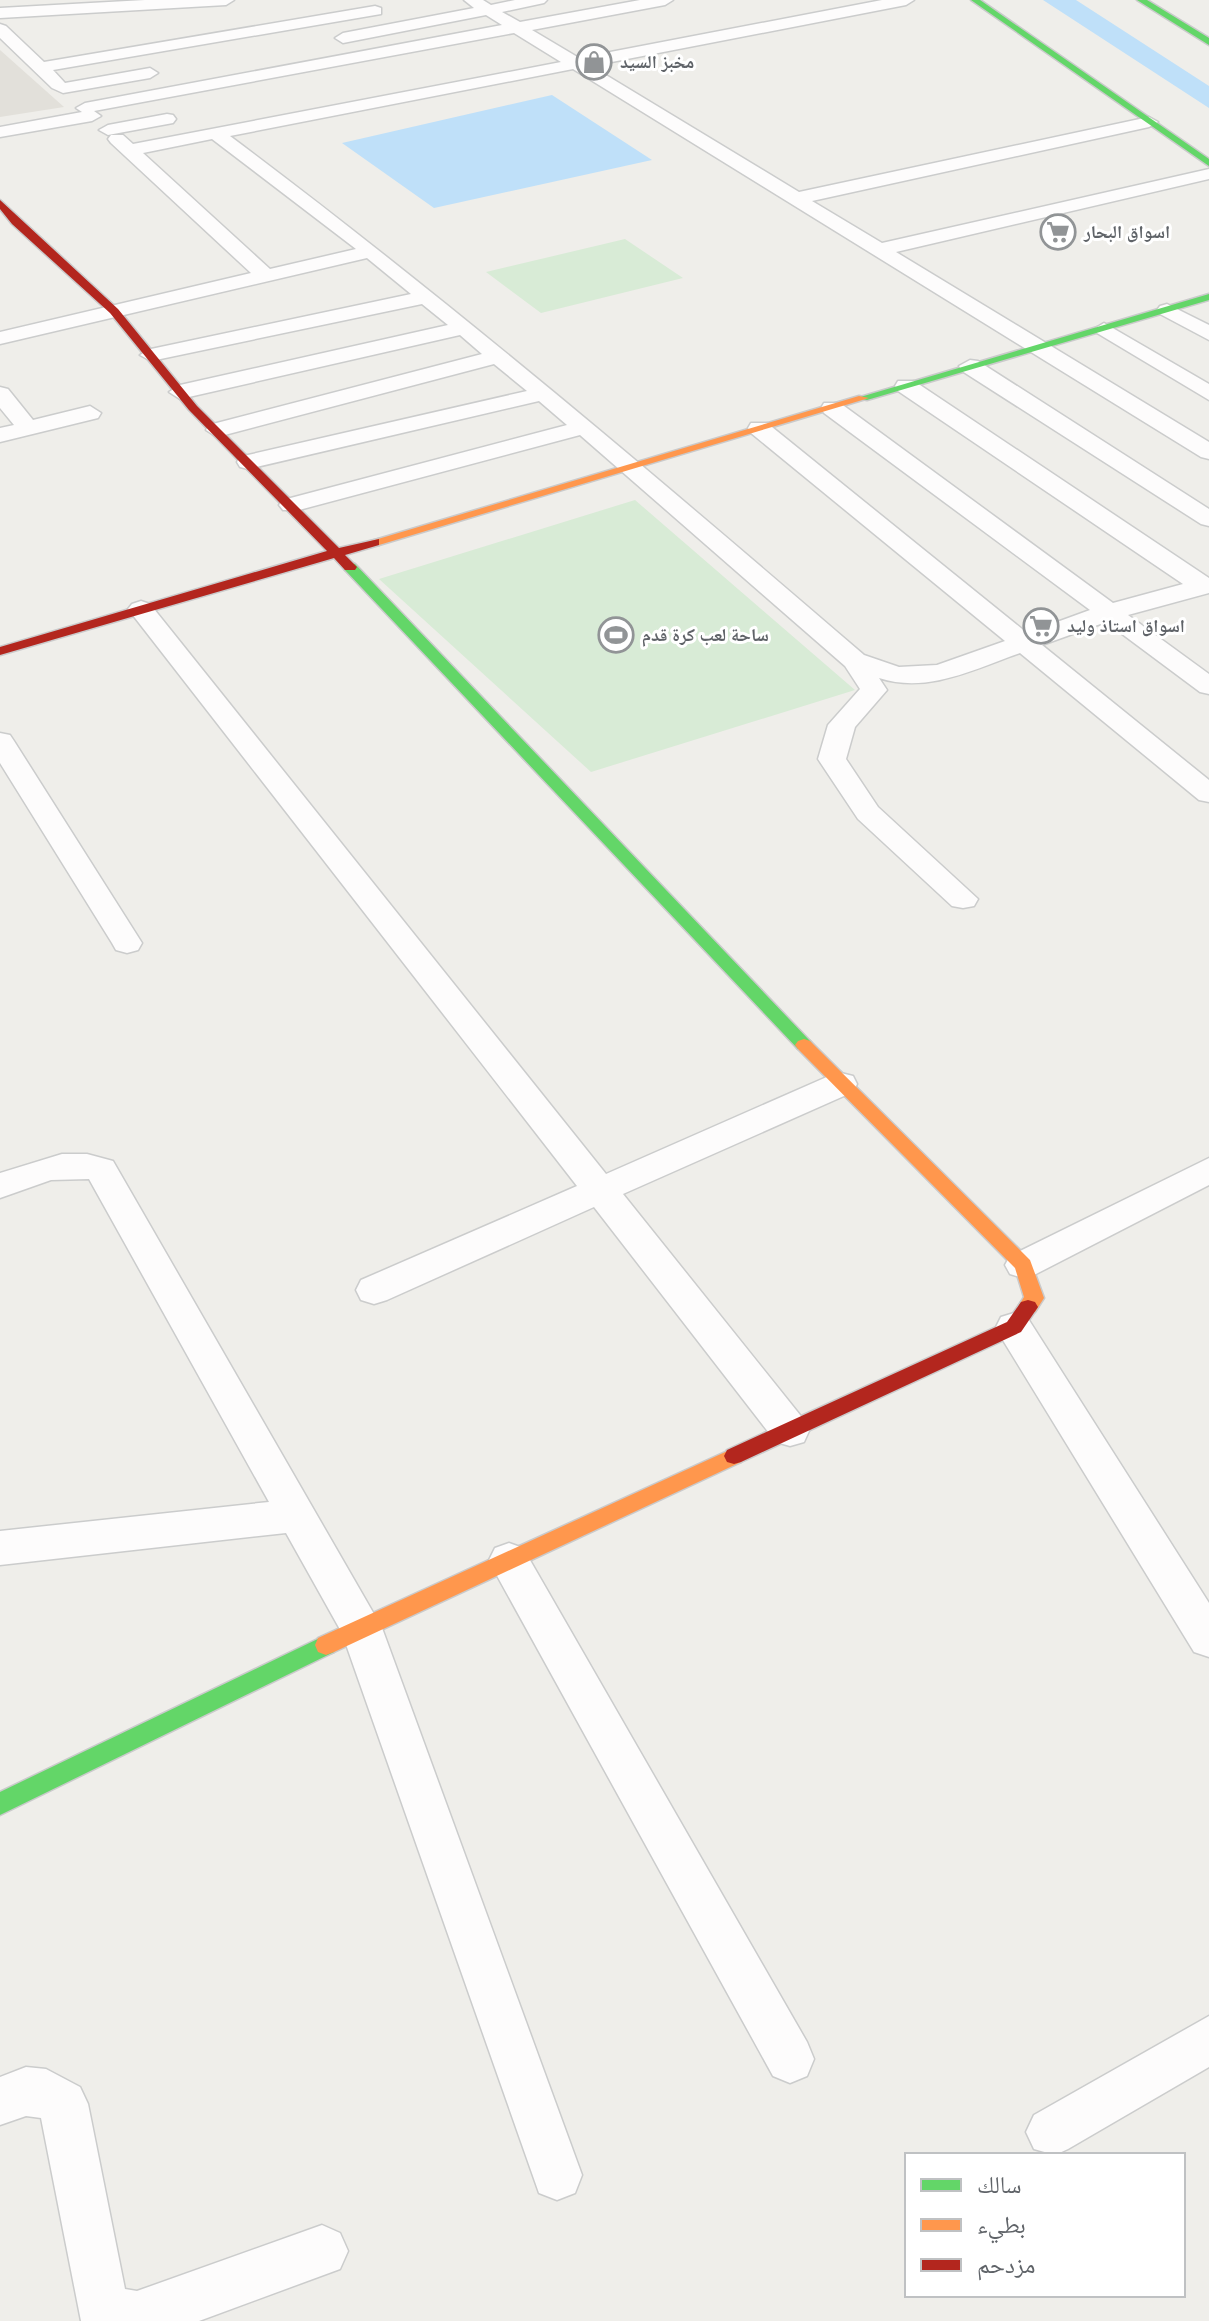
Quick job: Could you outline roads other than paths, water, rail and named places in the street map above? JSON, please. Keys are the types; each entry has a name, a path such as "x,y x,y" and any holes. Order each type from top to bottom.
{"main road":[{"path":"975,0 1209,163"},
{"path":"1141,0 1209,42"},
{"path":"0,203 8,223 114,311 180,392 841,1084 1023,1265 1034,1298 1014,1327 361,1628 0,1804"},
{"path":"0,651 1209,297"}],"street":[{"path":"41,67 214,15 226,0"},
{"path":"322,42 480,5 539,0"},
{"path":"0,132 285,72 665,0"},
{"path":"130,150 906,0"},
{"path":"480,5 1209,452"},
{"path":"0,13 35,6 214,15 396,7"},
{"path":"214,15 285,72"},
{"path":"0,29 265,275"},
{"path":"519,54 549,48"},
{"path":"63,88 169,69"},
{"path":"108,130 184,116"},
{"path":"794,199 1149,122"},
{"path":"216,134 371,251 631,466 855,661 874,690 842,725 832,759 868,813 963,899"},
{"path":"877,250 1209,174"},
{"path":"0,338 371,251"},
{"path":"151,355 426,297"},
{"path":"1167,310 1209,334"},
{"path":"180,392 463,328"},
{"path":"1104,329 1209,394"},
{"path":"217,430 498,356"},
{"path":"970,366 1209,519"},
{"path":"906,386 1206,586"},
{"path":"0,394 28,428"},
{"path":"248,462 543,394"},
{"path":"1145,415 1209,394"},
{"path":"832,408 1209,686"},
{"path":"0,435 90,413"},
{"path":"291,505 584,427"},
{"path":"759,428 1209,794"},
{"path":"855,661 897,675 940,673 1109,612 1206,586"},
{"path":"141,609 790,1431"},
{"path":"0,741 127,943"},
{"path":"374,1290 841,1084"},
{"path":"0,1186 61,1164 83,1164 101,1170 298,1515 361,1628 557,2175"},
{"path":"1023,1265 1209,1170"},
{"path":"1014,1327 1209,1639"},
{"path":"0,1548 298,1515"},
{"path":"509,1560 790,2059"},
{"path":"1051,2132 1209,2040"},
{"path":"0,2101 26,2091 47,2091 63,2104 103,2311 137,2317 322,2251"}],"water":[{"path":"1043,0 1076,0 1209,86 1209,108"},
{"path":"552,95 652,160 434,208 342,143"}],"place":[{"name":"مخبز السيد","path":"594,62"},
{"name":"اسواق البحار","path":"1058,232"},
{"name":"اسواق استاذ وليد","path":"1041,626"},
{"name":"ساحة لعب كرة قدم","path":"616,635"}]}
